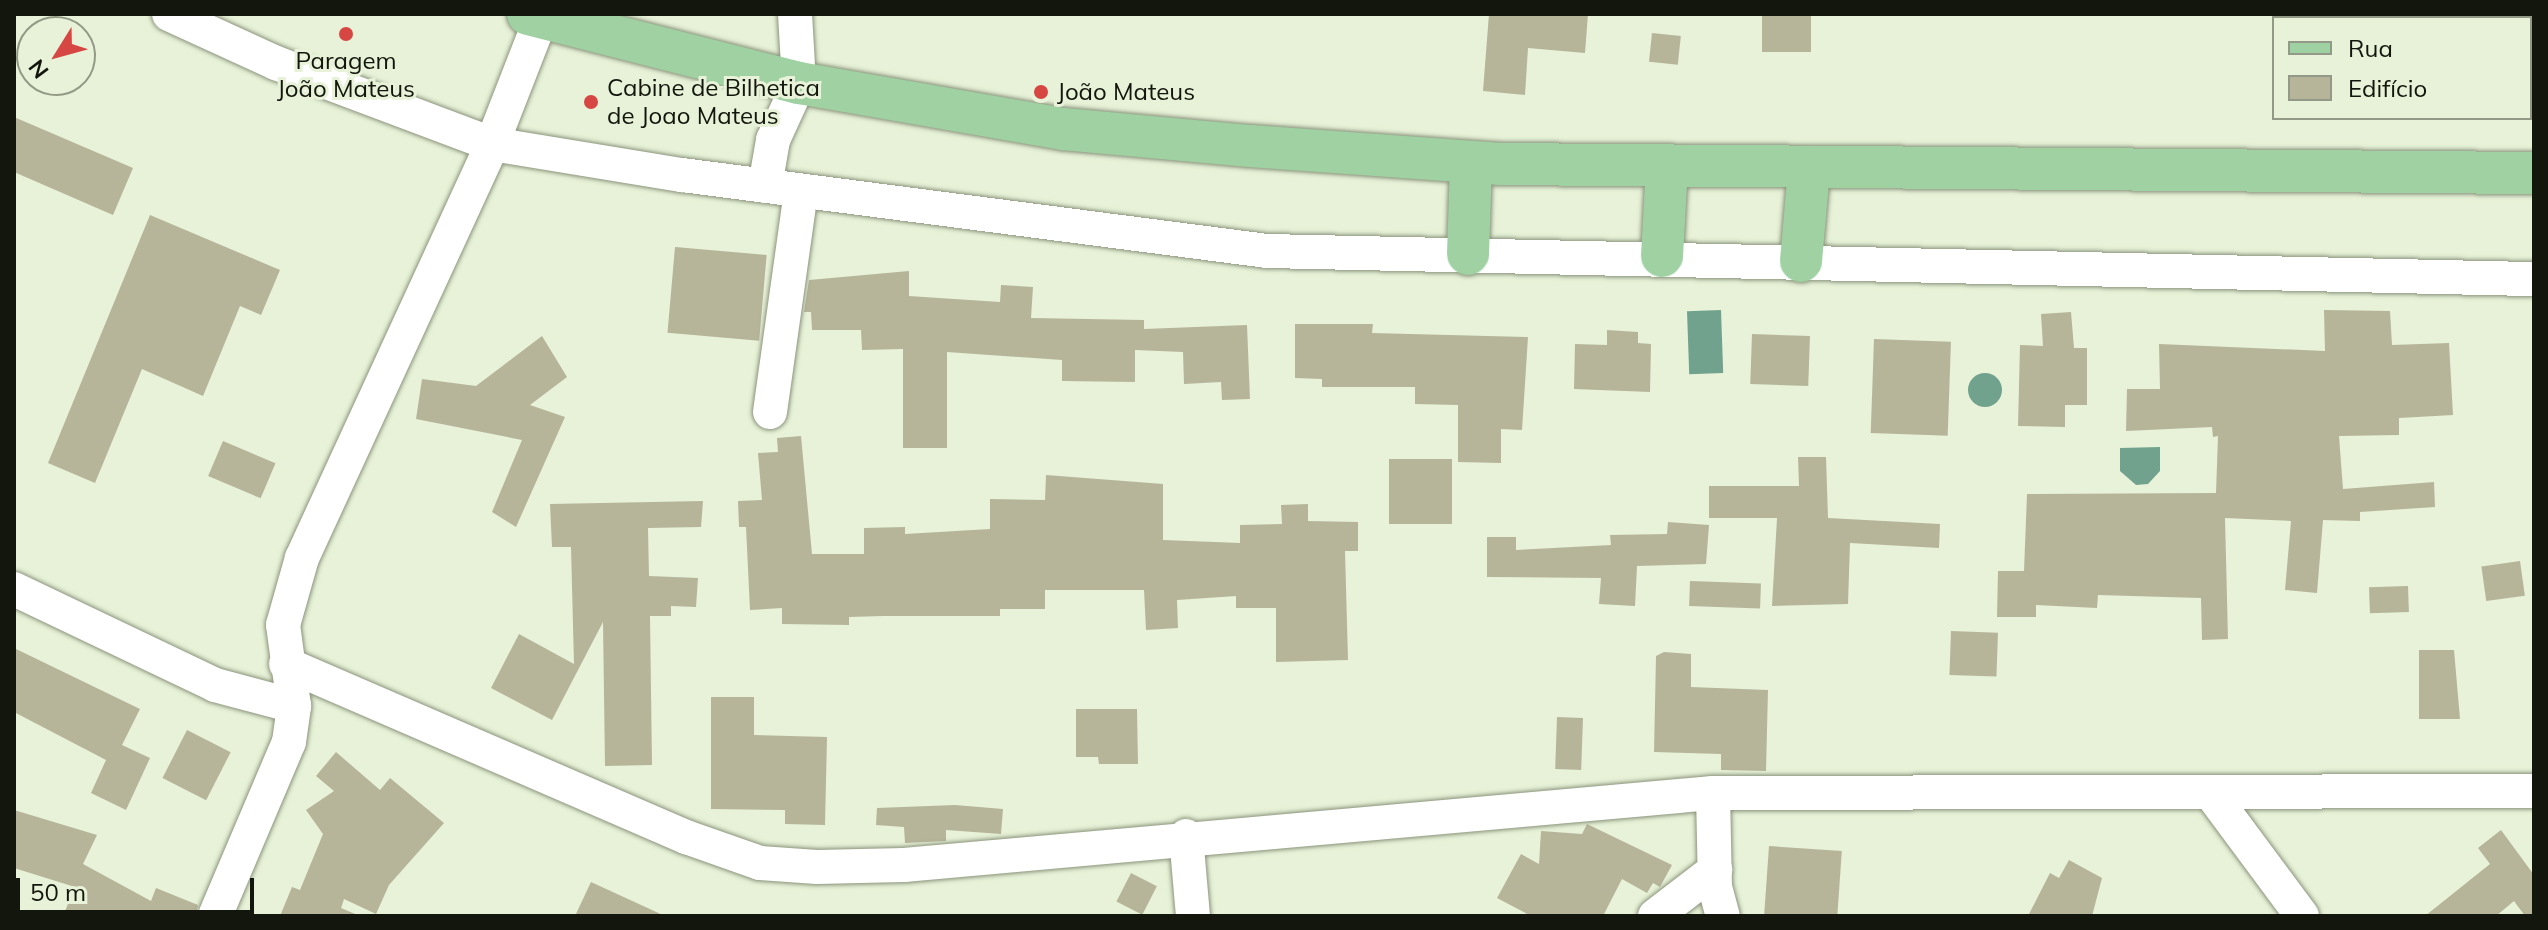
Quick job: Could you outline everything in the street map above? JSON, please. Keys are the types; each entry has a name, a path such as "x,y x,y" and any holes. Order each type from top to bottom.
{"main road":[{"path":"535,16 592,21 799,83 1063,129 1471,162 1809,169 2534,173"},
{"path":"1468,254 1471,162"},
{"path":"1662,256 1667,167"},
{"path":"1801,261 1809,169"}],"street":[{"path":"169,14 276,63 492,144 801,191 1267,251 1662,256 2534,279"},
{"path":"765,186 773,140 799,83 795,14"},
{"path":"215,916 289,742 294,706 283,625 302,558 492,144 535,16"},
{"path":"770,412 801,191"},
{"path":"14,589 215,685 294,706"},
{"path":"286,664 760,863 904,865 1186,836 1713,793 2213,796 2534,791"},
{"path":"1713,793 1715,870 1723,916"},
{"path":"2213,796 2302,916"},
{"path":"1186,836 1193,916"},
{"path":"1655,916 1715,870"}],"shaded area":[{"path":"1721,310 1723,373 1689,374 1687,311"},
{"path":"1985,373 1997,378 2002,390 1997,402 1985,407 1973,402 1968,390 1973,378"},
{"path":"2160,447 2160,471 2148,484 2136,485 2120,471 2120,448"}],"building":[{"path":"1489,14 1588,14 1585,53 1528,48 1525,95 1483,91"},
{"path":"1762,14 1811,14 1811,52 1762,52"},
{"path":"1652,33 1681,36 1678,65 1649,62"},
{"path":"14,117 133,168 113,215 14,172"},
{"path":"150,215 280,270 261,315 240,306 203,396 142,369 95,483 48,463"},
{"path":"675,247 767,255 759,341 668,333"},
{"path":"909,271 909,296 1000,302 1001,285 1033,287 1031,318 1144,320 1144,329 1247,325 1250,399 1222,400 1221,382 1184,384 1183,352 1135,350 1135,382 1062,381 1062,360 947,352 947,448 903,448 903,349 862,350 861,330 812,330 811,312 804,312 809,280"},
{"path":"2324,310 2390,311 2392,345 2449,343 2453,415 2399,418 2399,435 2339,436 2343,489 2434,482 2435,507 2360,512 2360,521 2323,520 2317,593 2285,590 2291,521 2225,518 2228,639 2202,640 2201,598 2098,595 2097,608 2036,605 2036,617 1997,617 1998,571 2024,571 2027,494 2216,493 2218,436 2213,437 2212,427 2126,431 2127,389 2160,389 2159,344 2325,351"},
{"path":"2071,312 2074,348 2087,348 2087,405 2065,405 2065,427 2018,426 2020,345 2043,346 2041,314"},
{"path":"1295,324 1373,324 1372,333 1528,337 1522,430 1501,429 1501,463 1458,462 1458,405 1415,404 1415,387 1322,387 1322,379 1295,378"},
{"path":"1607,330 1638,332 1638,343 1651,344 1650,392 1574,389 1575,344 1607,345"},
{"path":"1752,334 1810,336 1808,386 1750,384"},
{"path":"542,336 567,377 530,405 565,417 516,527 492,512 522,440 416,419 422,379 476,386"},
{"path":"1874,339 1951,342 1948,436 1871,433"},
{"path":"801,436 812,554 864,554 864,528 905,527 905,534 990,529 990,499 1045,500 1046,475 1163,484 1163,540 1240,543 1240,525 1282,524 1281,505 1308,504 1308,521 1358,522 1358,551 1345,551 1348,660 1276,662 1276,608 1236,608 1236,596 1177,600 1178,628 1146,630 1144,590 1045,590 1045,609 1000,609 1000,616 849,617 849,625 782,624 782,608 750,610 746,527 739,527 738,501 762,500 758,453 778,452 777,438"},
{"path":"223,441 275,463 261,498 208,476"},
{"path":"1798,457 1826,457 1828,518 1940,524 1939,548 1850,543 1848,604 1772,606 1777,518 1709,518 1709,486 1799,486"},
{"path":"1389,459 1452,459 1452,524 1389,524"},
{"path":"703,501 701,527 648,528 649,576 698,578 696,607 671,606 671,616 650,616 652,765 605,766 603,622 552,720 491,688 519,634 574,664 571,547 552,547 550,504"},
{"path":"1668,522 1709,525 1706,564 1637,566 1635,606 1599,604 1601,578 1487,577 1487,537 1516,537 1516,550 1611,545 1610,535 1667,534"},
{"path":"2520,561 2525,596 2486,601 2481,566"},
{"path":"1690,581 1761,583 1760,608 1689,606"},
{"path":"2408,586 2409,612 2370,613 2369,587"},
{"path":"1951,631 1998,633 1996,677 1949,675"},
{"path":"14,648 140,709 122,745 150,758 126,810 91,793 106,760 14,712"},
{"path":"2419,650 2454,650 2460,719 2419,719"},
{"path":"1664,652 1691,654 1691,687 1768,690 1766,771 1721,770 1721,754 1654,752 1656,656"},
{"path":"711,697 754,697 754,735 827,737 825,825 785,824 785,810 711,809"},
{"path":"1076,709 1137,709 1138,764 1099,764 1098,757 1076,757"},
{"path":"1557,717 1583,718 1581,770 1555,769"},
{"path":"187,730 231,752 206,800 162,778"},
{"path":"336,752 380,790 390,778 444,823 389,885 376,914 344,899 341,908 360,916 280,916 292,887 300,890 323,834 306,810 334,791 316,776"},
{"path":"955,805 1003,809 1001,834 946,830 946,841 905,843 904,827 876,825 877,808"},
{"path":"14,810 97,835 83,864 151,901 156,888 198,905 195,916 63,916 75,887 14,868"},
{"path":"1587,824 1672,865 1660,887 1653,883 1647,893 1622,879 1603,916 1531,916 1497,898 1521,854 1539,864 1541,831 1582,834"},
{"path":"2501,830 2534,875 2534,916 2525,916 2514,901 2496,916 2425,916 2490,864 2478,848"},
{"path":"1769,846 1842,851 1837,916 1764,916"},
{"path":"2069,860 2102,878 2092,916 2028,916 2050,873 2059,878"},
{"path":"1131,873 1157,886 1142,915 1116,902"},
{"path":"591,882 665,916 575,916"}],"place":[{"name":"Paragem João Mateus","path":"346,34"},
{"name":"João Mateus","path":"1041,92"},
{"name":"Cabine de Bilhetica de Joao Mateus","path":"591,102"}]}
